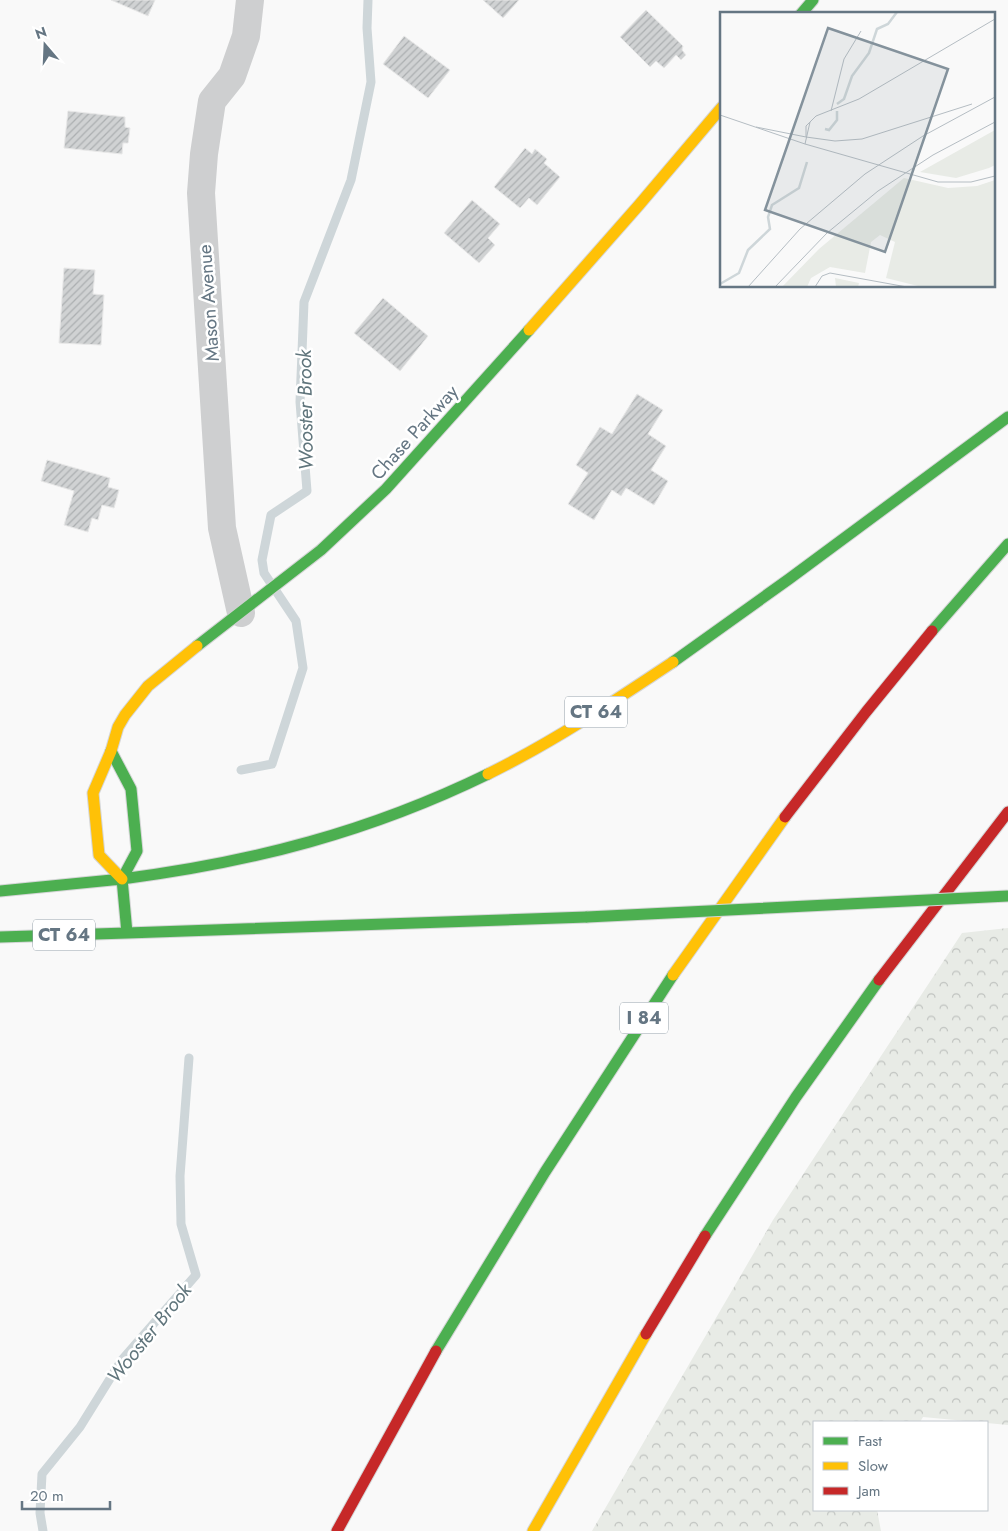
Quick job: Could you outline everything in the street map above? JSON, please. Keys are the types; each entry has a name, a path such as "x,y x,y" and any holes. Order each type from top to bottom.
{"main road":[{"path":"803,12 813,0"},
{"name":"Chase Parkway","path":"122,880 99,855 93,793 111,751 118,727 142,692 171,666 332,540 401,474 639,205 720,109"},
{"name":"CT 64","path":"0,891 122,880 205,867 325,839 413,808 495,770 591,715 696,646 852,534 1008,417"},
{"name":"I 84","path":"337,1531 435,1352 500,1243 656,1001 734,886 813,781 900,671 1008,544"},
{"path":"111,751 131,789 138,851 122,880 127,933"},
{"path":"533,1531 654,1319 795,1099 880,979 1008,812"},
{"name":"CT 64","path":"0,937 587,917 1008,896"}],"street":[{"name":"Mason Avenue","path":"241,613 222,528 201,193 204,154 212,101 232,76 246,36 250,0"}],"green space":[{"path":"1008,928 1008,1425 988,1423 988,1421 923,1417 921,1421 813,1421 813,1511 877,1511 881,1531 592,1531 773,1220 962,933"}],"building":[{"path":"111,0 155,0 148,16"},
{"path":"483,0 519,0 503,18"},
{"path":"646,10 683,46 682,50 686,55 681,60 676,55 664,68 656,61 650,67 620,37"},
{"path":"404,36 450,70 428,98 383,64"},
{"path":"68,111 125,117 125,127 130,128 128,143 123,143 122,154 64,148"},
{"path":"525,148 532,154 535,149 547,159 544,163 560,177 537,205 529,198 520,208 494,187"},
{"path":"472,200 500,224 488,238 495,245 479,263 444,233"},
{"path":"64,268 95,270 93,294 104,295 101,345 59,343"},
{"path":"383,298 428,336 400,371 354,333"},
{"path":"637,394 663,410 648,434 666,446 651,470 668,481 654,505 626,488 621,496 612,490 594,520 568,504 588,473 576,465 600,427 612,434"},
{"path":"47,460 110,478 108,487 119,490 114,508 102,505 98,520 92,518 88,532 64,525 74,491 41,481"}],"waterway":[{"name":"Wooster Brook","path":"241,770 272,764 303,668 296,621 264,573 262,560 271,515 307,491 300,402 304,302 351,180 371,82 367,28 368,0"},
{"name":"Wooster Brook","path":"43,1531 40,1513 42,1474 80,1427 121,1361 196,1275 181,1224 180,1176 189,1058"}],"traffic: fast":[{"path":"803,12 813,0"},
{"path":"197,646 321,550 386,489 529,330"},
{"path":"673,662 1008,417"},
{"path":"932,631 1008,544"},
{"path":"111,751 131,789 137,851 122,879 127,933"},
{"path":"122,879 218,864 310,842 399,812 488,774"},
{"path":"0,891 122,879"},
{"path":"587,917 1008,896"},
{"path":"127,933 587,917"},
{"path":"0,937 127,933"},
{"path":"436,1351 545,1172 673,975"},
{"path":"705,1236 796,1097 879,980"}],"traffic: slow":[{"path":"529,330 720,109"},
{"path":"122,879 99,855 93,793 111,751 118,727 125,715 148,686 197,646"},
{"path":"488,774 559,735 673,662"},
{"path":"673,975 785,817"},
{"path":"533,1531 646,1334"}],"traffic: jam":[{"path":"785,817 866,712 932,631"},
{"path":"879,980 1008,812"},
{"path":"646,1334 705,1236"},
{"path":"337,1531 436,1351"}]}
